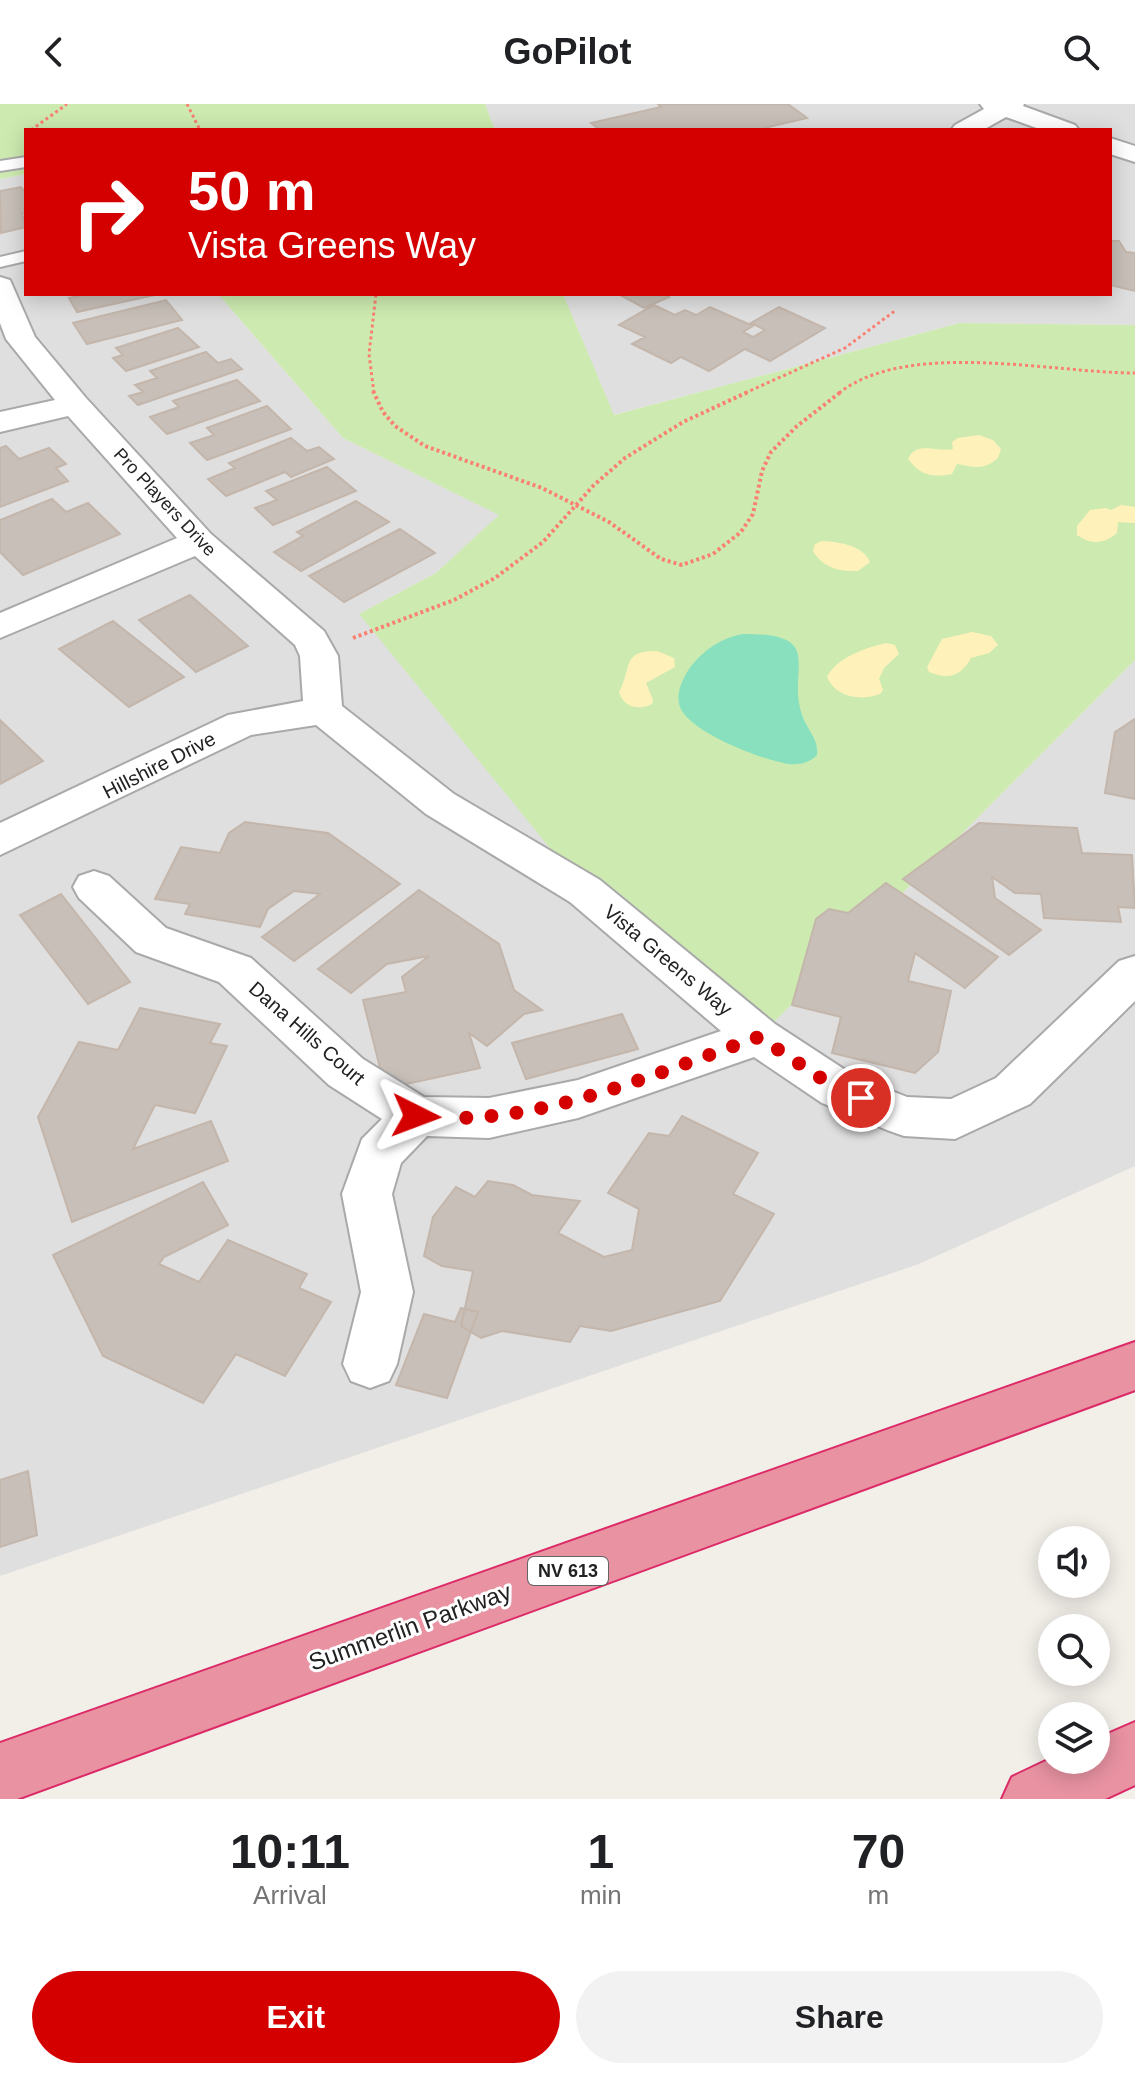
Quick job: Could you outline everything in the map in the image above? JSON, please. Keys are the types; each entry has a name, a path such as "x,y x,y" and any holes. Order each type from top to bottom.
{"highway":[{"name":"Summerlin Parkway","path":"0,1774 1135,1366"},
{"path":"1034,1799 1135,1753"}],"street":[{"path":"967,128 1003,105 1061,128"},
{"path":"1112,147 1135,154"},
{"name":"Pro Players Drive","path":"0,286 21,339 75,405 199,541 311,639 319,656"},
{"path":"0,422 75,405"},
{"path":"0,627 199,541"},
{"path":"319,656 323,711"},
{"name":"Hillshire Drive","path":"0,840 242,724 323,711"},
{"name":"Vista Greens Way","path":"323,711 440,804 585,891 759,1037 839,1090 904,1116 955,1119 1013,1091 1135,973"},
{"name":"Dana Hills Court","path":"94,887 151,940 235,970 346,1072 416,1116"},
{"path":"370,1364 387,1292 367,1194 379,1153 416,1116 489,1118 578,1099 759,1037"}],"lane":[{"path":"0,166 24,162"},
{"path":"0,262 24,256"}],"path":[{"path":"34,128 67,104"},
{"path":"187,104 199,128"},
{"path":"376,296 368,358 371,381 381,409 412,441 514,476 611,523 664,559 689,565 716,552 750,522 760,475 778,444 849,385 864,377 883,369 904,366 966,363 1088,375 1135,373"},
{"path":"319,656 375,626 448,602 499,575 539,548 613,467 657,438 722,403 826,361 855,344 896,310"}],"shaded area":[{"path":"485,104 1135,104 1135,325 960,323 613,415 564,296 1112,296 1112,128 494,128"},
{"path":"24,174 24,296 220,296 343,438 500,515 436,573 359,614 759,1037 1135,660 1135,1166 919,1264 0,1576 0,179"}],"green space":[{"path":"0,104 485,104 494,128 24,128 24,174 0,179"},
{"path":"220,296 564,296 614,415 960,323 1135,325 1135,660 759,1037 585,891 359,614 436,573 499,515 343,438"},
{"path":"743,634 769,635 786,640 795,647 798,657 798,698 817,749 817,755 811,760 801,764 778,762 728,744 697,726 680,707 679,691 691,666 714,645"}],"sand":[{"path":"979,435 993,440 1001,449 998,458 988,465 957,464 952,474 938,476 922,472 908,459 917,450 953,449 952,442 958,438"},
{"path":"1121,505 1135,507 1135,523 1118,522 1117,533 1102,541 1092,542 1077,535 1077,526 1090,510 1111,510"},
{"path":"822,541 856,548 870,562 858,571 832,567 821,561 813,551 815,544"},
{"path":"972,632 991,636 998,645 989,653 971,658 954,675 929,672 927,667 942,639"},
{"path":"886,643 895,645 899,654 884,668 879,679 883,690 880,694 857,697 836,690 827,677 838,664 861,651"},
{"path":"657,651 674,658 675,667 646,683 652,704 642,707 628,704 619,692 629,662 638,654"}],"building":[{"path":"658,104 788,104 807,118 764,128 597,128 591,123 661,107"},
{"path":"21,187 24,191 24,227 1,233 0,191"},
{"path":"1112,241 1119,241 1126,252 1135,253 1135,291 1112,285"},
{"path":"78,296 150,296 77,312 69,298"},
{"path":"622,296 669,297 644,308"},
{"path":"166,300 182,320 87,344 73,323"},
{"path":"654,305 675,315 685,310 696,315 710,307 753,326 743,332 753,337 765,330 751,323 779,307 825,328 770,361 745,349 709,371 681,357 671,363 632,344 645,337 619,325"},
{"path":"178,328 199,347 126,371 113,358 123,355 116,348"},
{"path":"206,352 218,363 231,359 242,369 138,405 129,396 143,392 135,385 157,378 150,371"},
{"path":"237,380 260,401 167,434 150,417 179,407 173,401"},
{"path":"267,406 291,429 207,460 190,443 214,435 207,428"},
{"path":"291,438 307,451 319,447 334,459 291,477 285,472 226,496 208,479 235,468 229,463"},
{"path":"6,446 19,459 49,448 66,464 56,468 68,481 0,507 0,448"},
{"path":"327,467 356,491 273,525 255,508 277,500 266,491"},
{"path":"52,499 66,512 88,503 120,534 23,575 0,552 0,520"},
{"path":"356,501 389,522 301,571 274,552 303,536 297,532"},
{"path":"400,529 435,553 344,602 309,576"},
{"path":"190,595 248,646 196,672 139,620"},
{"path":"113,621 184,677 129,707 59,649"},
{"path":"1135,719 1135,799 1105,793 1115,732"},
{"path":"0,720 43,761 0,784"},
{"path":"245,822 328,833 400,884 294,961 262,937 320,894 294,891 268,909 260,927 185,914 190,904 155,899 181,847 220,853 229,833"},
{"path":"979,823 1077,828 1082,853 1132,855 1135,908 1118,907 1121,922 1044,918 1041,894 1015,893 992,877 995,898 1041,930 1009,955 903,879"},
{"path":"886,883 998,957 965,988 915,953 908,981 951,991 938,1052 915,1073 832,1053 841,1017 792,1005 816,919 829,909 848,913"},
{"path":"419,890 499,944 514,990 542,1010 524,1014 487,1046 469,1033 480,1068 402,1085 380,1068 363,1000 406,992 402,977 429,956 387,964 351,993 318,969"},
{"path":"61,894 130,982 88,1004 20,915"},
{"path":"140,1008 220,1024 210,1043 227,1046 195,1113 155,1105 133,1149 211,1121 228,1161 72,1222 38,1117 79,1042 118,1050"},
{"path":"622,1014 638,1049 526,1079 512,1043"},
{"path":"682,1116 758,1153 733,1194 774,1214 720,1301 611,1331 580,1326 570,1342 502,1331 481,1338 461,1326 473,1271 442,1266 424,1256 433,1217 456,1187 475,1197 488,1181 513,1185 532,1195 580,1201 558,1233 604,1257 632,1250 639,1209 608,1193 649,1133 669,1136"},
{"path":"203,1182 228,1225 164,1257 159,1264 199,1282 228,1240 307,1274 299,1288 331,1302 285,1376 236,1354 203,1403 103,1356 53,1255"},
{"path":"461,1308 478,1312 447,1398 396,1385 424,1314 455,1322"},
{"path":"28,1471 37,1535 0,1547 0,1480"}],"route":[{"path":"416,1116 489,1118 578,1099 759,1037 839,1090 861,1098"}]}
